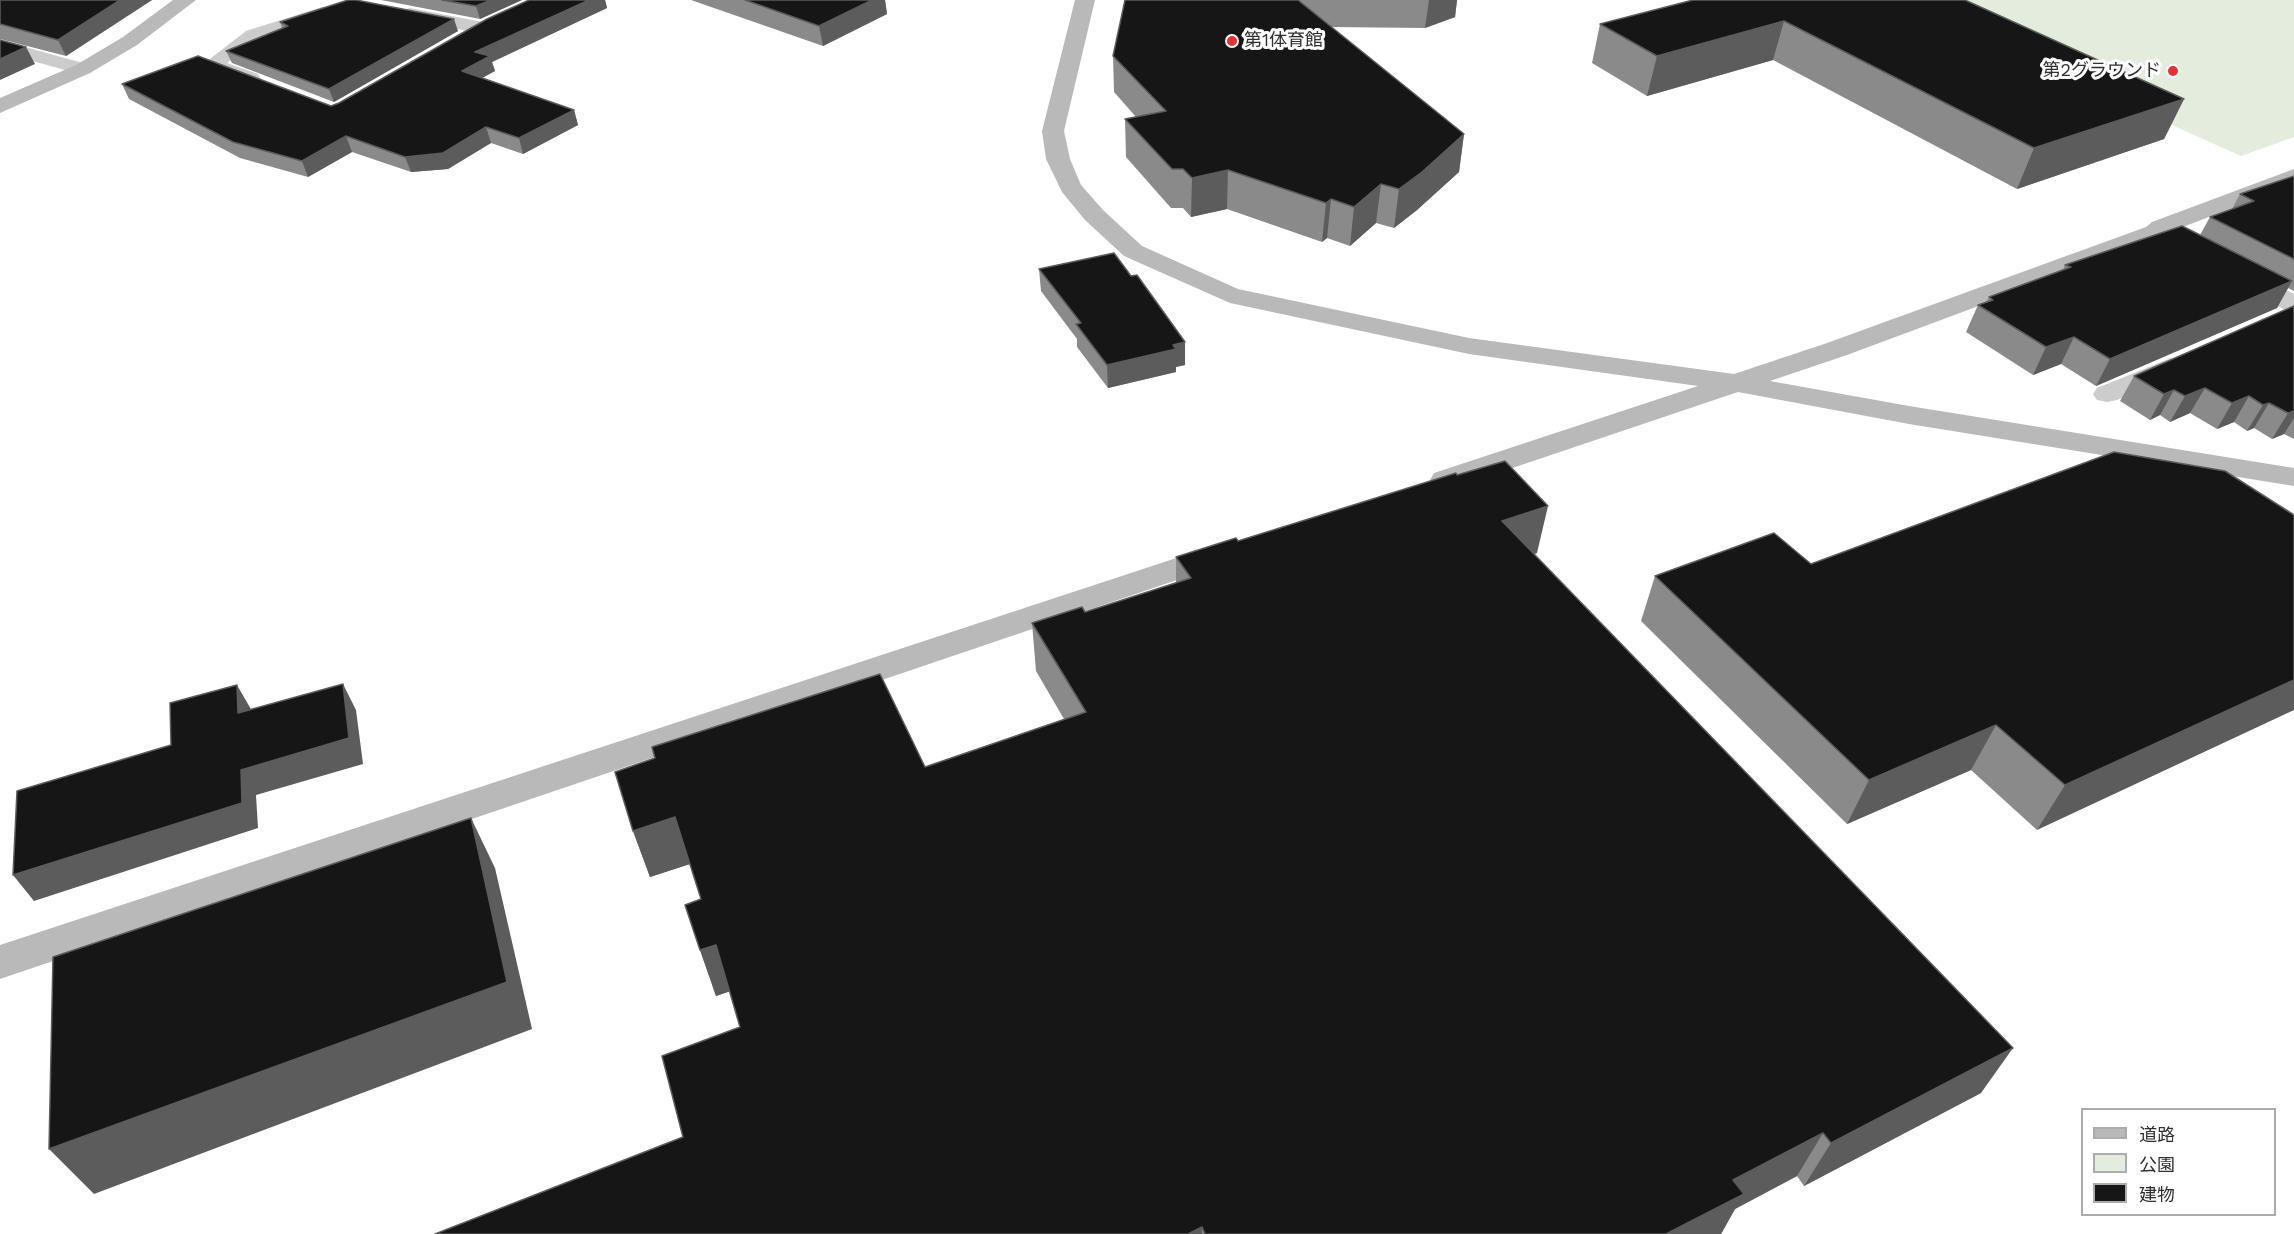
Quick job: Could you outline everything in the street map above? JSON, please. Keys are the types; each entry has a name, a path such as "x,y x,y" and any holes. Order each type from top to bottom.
{"street":[{"path":"0,106 83,69 130,41 186,0"},
{"path":"1085,0 1053,131 1058,159 1070,187 1094,215 1133,251 1230,295 1469,346 1737,383 1909,415 2294,477"},
{"path":"264,85 212,65 253,35 343,6"},
{"path":"389,10 483,28"},
{"path":"454,45 505,17"},
{"path":"0,46 83,69"},
{"path":"1419,489 1837,349 2155,232 2161,227 2294,176"},
{"path":"2155,232 2185,248"},
{"path":"2224,268 2294,304"},
{"path":"2107,394 2195,356"},
{"path":"0,962 1249,546"}],"green space":[{"name":"第2グラウンド","path":"1928,0 2294,0 2294,137 2241,156 1904,5"}],"building":[{"path":"0,0 120,0 58,40 0,24"},
{"path":"348,0 454,19 329,89 226,51 288,26 280,22"},
{"path":"442,0 491,0 476,6"},
{"path":"529,0 589,0 475,52 490,56 462,71 574,110 519,138 486,127 443,153 405,157 346,136 302,161 233,142 122,84 198,56 331,106 487,19"},
{"path":"745,0 872,0 819,26"},
{"path":"1125,0 1298,0 1464,134 1422,172 1399,189 1381,184 1354,207 1331,199 1326,203 1228,170 1192,178 1183,169 1172,169 1125,119 1166,111 1113,56"},
{"path":"1693,0 1965,0 2184,99 2034,148 1784,21 1657,56 1600,24"},
{"path":"0,40 26,47 0,59"},
{"path":"2294,176 2294,259 2210,217 2254,201 2240,194"},
{"path":"2182,226 2292,281 2110,359 2074,337 2046,347 1978,305 1993,300 1989,297 2071,267 2065,265"},
{"path":"1114,253 1131,276 1137,275 1185,342 1173,345 1176,349 1107,365 1076,324 1081,323 1039,269"},
{"path":"2294,306 2294,411 2288,413 2269,403 2263,405 2249,396 2232,403 2205,388 2185,396 2174,390 2164,394 2134,376"},
{"path":"2114,452 2225,471 2294,515 2294,680 2065,785 1996,725 1869,780 1655,576 1774,533 1811,564"},
{"path":"1505,461 1548,506 1502,521 2013,1048 1831,1143 1823,1133 1733,1180 1744,1194 1666,1234 1205,1234 1202,1227 1188,1234 435,1234 683,1137 662,1056 740,1027 716,945 700,950 685,905 701,899 675,817 633,831 615,772 655,758 652,747 880,674 925,767 1086,712 1032,623 1082,607 1085,612 1191,578 1176,557 1236,538 1238,541 1456,473 1457,475"},
{"path":"343,684 349,738 241,770 242,803 13,875 17,791 171,745 170,703 237,685 238,713"},
{"path":"471,818 507,982 49,1149 53,957"}],"place":[{"name":"第1体育館","path":"1232,41"},
{"name":"第2グラウンド","path":"2173,71"}]}
